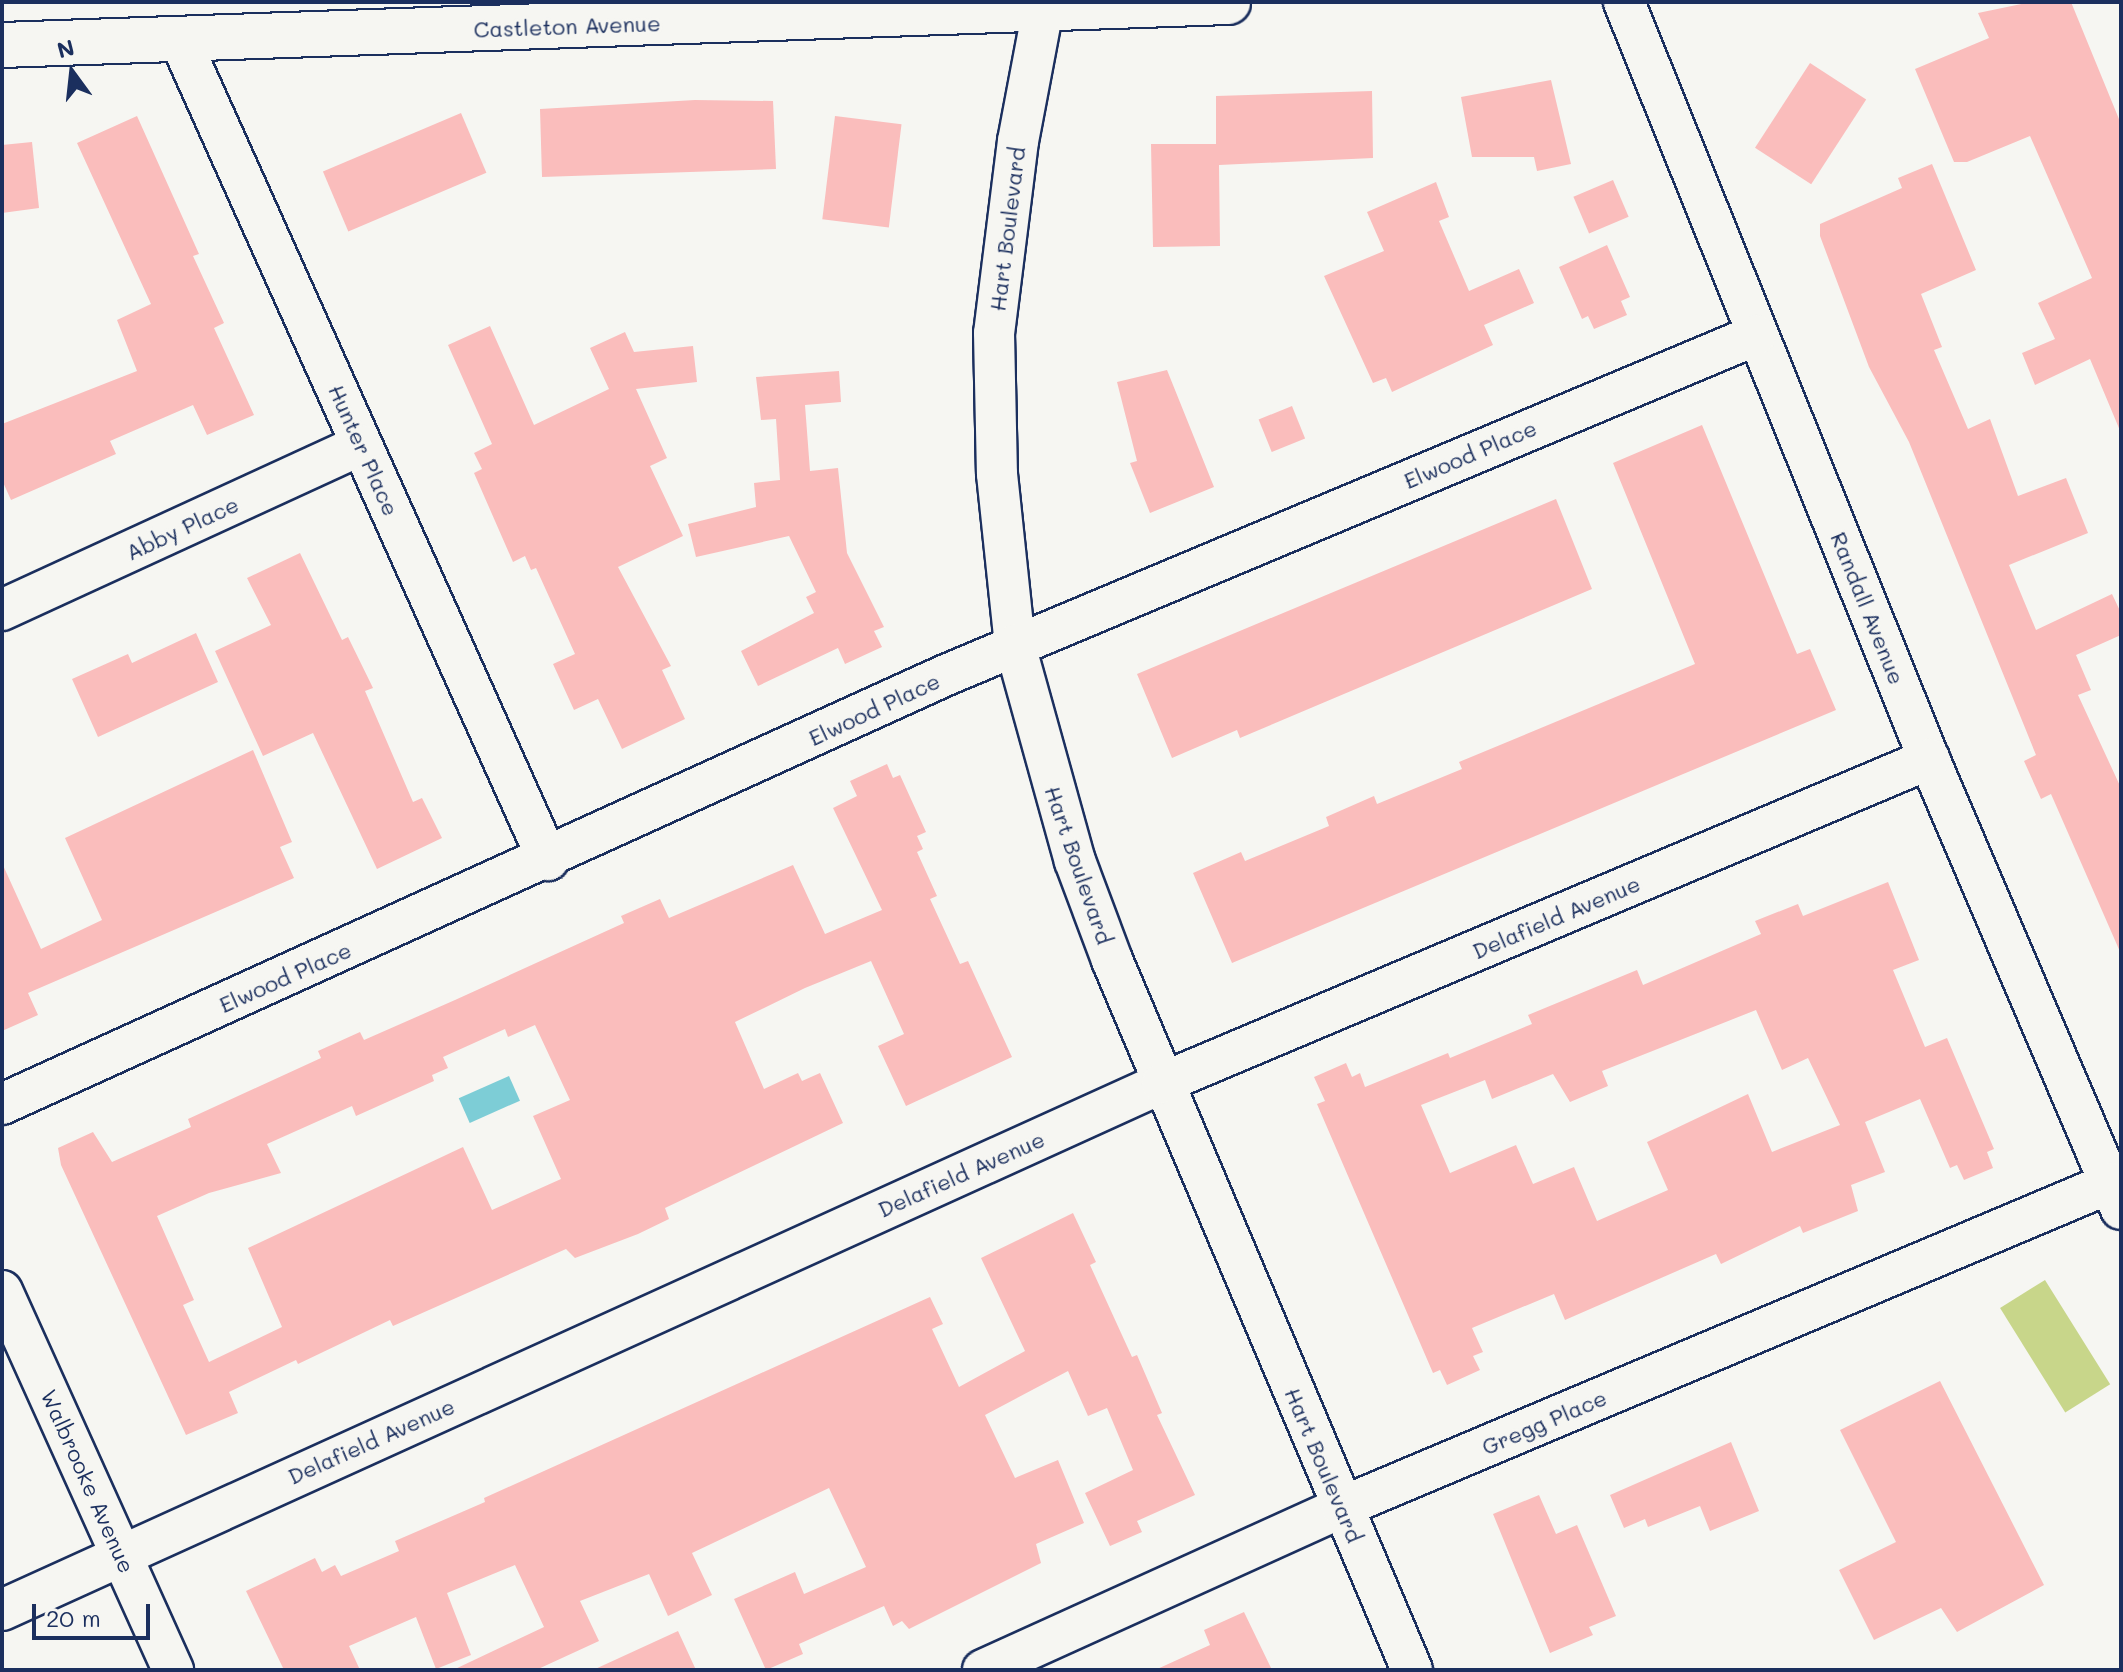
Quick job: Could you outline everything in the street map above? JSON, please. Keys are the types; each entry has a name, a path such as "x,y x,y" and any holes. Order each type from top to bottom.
{"street":[{"name":"Castleton Avenue","path":"2,45 1228,2"},
{"name":"Randall Avenue","path":"1624,2 1929,759 2116,1196"},
{"name":"Hart Boulevard","path":"1043,9 1018,141 994,333 997,474 1015,645 1075,861 1162,1083 1412,1670"},
{"name":"Hunter Place","path":"180,40 548,860"},
{"name":"Elwood Place","path":"2,1104 548,860 1015,645 1756,335"},
{"name":"Abby Place","path":"2,610 361,445"},
{"name":"Delafield Avenue","path":"2,1610 1162,1083 1929,759"},
{"name":"Gregg Place","path":"983,1670 1342,1507 2116,1196"},
{"name":"Walbrooke Avenue","path":"2,1291 173,1670"}],"green space":[{"path":"2045,1280 2110,1384 2065,1412 2000,1308"}],"water":[{"path":"509,1076 520,1101 470,1123 459,1098"}],"building":[{"path":"2031,2 2071,2 2121,124 2121,433 2090,359 2035,385 2022,353 2055,339 2038,303 2092,278 2030,136 1967,162 1954,162 1915,69 1989,38 1978,13"},
{"path":"1810,63 1866,99 1811,184 1755,148"},
{"path":"1551,80 1571,164 1537,171 1534,157 1472,157 1461,97"},
{"path":"1372,91 1373,158 1219,165 1220,246 1153,247 1151,144 1216,144 1216,96"},
{"path":"695,100 773,101 776,169 542,177 540,109"},
{"path":"461,113 486,173 348,231 323,172"},
{"path":"137,116 199,254 193,256 224,323 214,328 254,415 207,435 193,405 110,441 116,454 11,500 2,480 2,424 137,371 117,320 151,304 77,143"},
{"path":"835,116 902,124 889,227 822,219"},
{"path":"32,142 39,208 2,213 2,145"},
{"path":"1932,164 1976,270 1921,294 1942,347 1934,350 1968,429 1990,419 2018,496 2066,478 2088,533 2009,565 2036,630 2112,594 2121,613 2121,635 2076,655 2091,690 2078,695 2121,788 2121,954 2051,794 2041,799 2024,761 2036,755 1909,442 1869,367 1820,236 1820,224 1902,188 1898,178"},
{"path":"1613,180 1629,217 1589,234 1573,197"},
{"path":"1436,182 1449,217 1439,221 1469,291 1519,269 1534,303 1484,325 1493,345 1392,392 1386,378 1373,383 1324,276 1384,251 1367,212"},
{"path":"1607,245 1630,297 1621,301 1627,315 1594,329 1588,316 1582,319 1559,267"},
{"path":"490,326 534,425 609,389 590,348 625,332 634,352 693,346 697,382 636,389 667,458 650,466 683,536 618,567 671,666 662,670 685,719 622,749 598,699 574,710 553,664 575,654 536,568 531,570 525,556 513,562 474,473 482,469 474,453 492,444 448,345"},
{"path":"1167,370 1214,487 1150,513 1130,463 1137,461 1117,382"},
{"path":"839,371 841,402 805,405 810,471 838,468 847,553 884,627 874,631 882,647 845,664 838,648 758,686 741,651 814,613 806,597 816,592 789,536 696,557 688,524 756,507 754,483 780,480 776,419 761,420 756,377"},
{"path":"1292,406 1305,438 1272,452 1259,419"},
{"path":"1702,425 1797,654 1810,649 1836,710 1232,963 1193,873 1241,852 1245,861 1329,826 1326,817 1374,796 1377,804 1462,769 1459,762 1695,664 1613,463"},
{"path":"1556,499 1592,589 1240,738 1237,730 1172,758 1137,674"},
{"path":"300,553 342,640 348,637 373,688 365,691 413,802 422,798 442,838 377,869 313,733 263,756 215,651 271,625 247,578"},
{"path":"196,633 218,682 98,737 72,679 128,654 132,663"},
{"path":"253,750 292,842 280,847 294,878 28,993 38,1015 2,1031 2,863 41,949 102,920 65,838"},
{"path":"887,764 893,778 900,775 926,832 917,836 923,849 917,852 937,896 930,899 960,964 968,961 1012,1057 906,1106 878,1046 904,1034 871,961 805,988 735,1022 764,1089 798,1073 802,1081 820,1073 843,1123 665,1208 669,1219 638,1234 575,1258 566,1249 393,1326 390,1320 298,1364 296,1360 229,1392 238,1413 186,1435 61,1165 58,1148 93,1132 112,1162 191,1127 188,1119 321,1058 318,1051 360,1032 364,1040 455,1000 624,923 621,916 660,899 669,918 793,865 825,934 882,910 833,808 857,796 850,781","holes":["535,1025 570,1100 533,1116 561,1179 492,1210 463,1147 248,1248 282,1327 209,1362 183,1305 194,1300 157,1216 209,1193 281,1173 267,1144 352,1106 356,1116 434,1081 432,1075 448,1068 443,1057 505,1029 508,1037"]},
{"path":"1888,882 1919,960 1893,970 1925,1047 1947,1038 1994,1149 1987,1152 1993,1168 1964,1180 1957,1165 1950,1168 1920,1099 1865,1122 1885,1172 1851,1185 1858,1211 1803,1233 1800,1226 1721,1264 1716,1254 1565,1320 1554,1294 1472,1328 1483,1352 1473,1356 1480,1370 1447,1385 1440,1370 1433,1373 1317,1104 1325,1101 1314,1077 1346,1063 1352,1077 1360,1073 1365,1087 1448,1053 1450,1058 1532,1024 1528,1015 1637,970 1643,985 1761,934 1755,921 1798,904 1803,916","holes":["1756,1010 1782,1070 1808,1058 1840,1125 1772,1152 1748,1094 1647,1142 1668,1190 1597,1221 1574,1167 1533,1184 1516,1145 1450,1173 1421,1105 1485,1080 1492,1099 1553,1074 1570,1102 1608,1086 1602,1071"]},
{"path":"1073,1213 1096,1262 1090,1265 1132,1357 1137,1355 1162,1413 1157,1415 1195,1495 1137,1521 1142,1532 1110,1546 1085,1493 1133,1470 1107,1408 1088,1416 1068,1371 985,1415 1015,1478 1058,1460 1084,1523 1036,1544 1041,1563 909,1629 902,1621 893,1626 884,1606 799,1644 803,1654 766,1670 734,1599 795,1572 804,1594 866,1567 829,1488 692,1553 712,1595 668,1616 649,1574 580,1601 599,1641 536,1670 453,1670 544,1627 515,1565 447,1593 471,1655 436,1669 416,1617 349,1646 360,1670 284,1670 246,1591 315,1558 322,1572 335,1565 341,1576 399,1551 395,1541 485,1502 484,1498 930,1297 943,1324 932,1329 959,1387 1025,1351 981,1258"},
{"path":"1940,1381 2044,1585 1957,1632 1941,1608 1874,1640 1839,1570 1896,1542 1840,1430"},
{"path":"1731,1442 1759,1511 1710,1531 1700,1506 1648,1527 1645,1519 1624,1528 1610,1495"},
{"path":"1539,1495 1556,1534 1577,1525 1616,1616 1589,1627 1593,1635 1550,1653 1493,1514"},
{"path":"1244,1612 1272,1670 1155,1670 1210,1645 1204,1630"},
{"path":"678,1631 696,1670 593,1670"}]}
